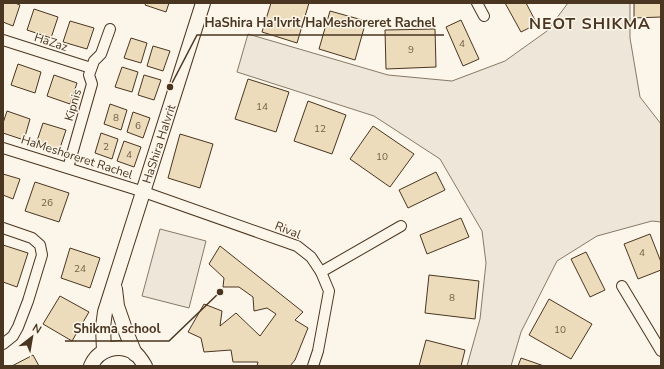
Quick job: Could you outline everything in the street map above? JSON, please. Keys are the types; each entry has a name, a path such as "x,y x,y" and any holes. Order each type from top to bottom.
{"street":[{"name":"HaShira HaIvrit","path":"104,351 103,327 105,312 203,3"},
{"path":"477,3 484,16"},
{"path":"91,68 94,61 101,54 110,29"},
{"name":"HaZaz","path":"3,40 91,68"},
{"name":"Kipnis","path":"68,168 92,84 89,75 91,68"},
{"name":"HaMeshoreret Rachel","path":"3,148 144,192"},
{"name":"Rival","path":"144,192 297,246 311,257 321,272 329,291 318,351 313,366"},
{"path":"321,272 401,226"},
{"path":"3,228 32,238 40,245 42,255 28,301 18,327 13,336 3,344"},
{"name":"HaShira HaIvrit","path":"114,285 117,306 126,332 135,354 141,359 144,366"},
{"path":"622,286 661,351"},
{"path":"91,366 92,362 97,356 112,348 128,350 135,354"}],"shaded area":[{"path":"568,3 630,3 630,38 640,97 661,124 661,222 652,221 597,236 557,261 521,332 511,366 467,366 480,319 486,263 482,231 440,159 374,116 237,72 248,34 388,75 452,81 505,61 547,31"},
{"path":"160,229 206,241 189,308 142,296"}],"building":[{"path":"3,3 15,3 20,5 13,26 3,22"},
{"path":"146,3 169,3 166,12 145,5"},
{"path":"271,3 309,3 297,43 262,32"},
{"path":"505,3 526,3 537,24 521,32"},
{"path":"634,3 661,3 661,17 634,18"},
{"path":"34,9 58,17 51,38 27,30"},
{"path":"330,11 366,21 355,60 319,49"},
{"path":"461,20 479,59 463,66 446,27"},
{"path":"70,21 94,28 87,49 63,42"},
{"path":"435,29 436,67 386,69 385,30"},
{"path":"131,38 147,43 141,63 124,58"},
{"path":"153,46 170,51 163,71 147,66"},
{"path":"18,64 41,72 35,93 11,85"},
{"path":"122,67 138,72 132,92 115,87"},
{"path":"54,75 77,83 70,104 47,96"},
{"path":"144,75 161,80 154,100 138,95"},
{"path":"248,79 289,92 276,132 235,119"},
{"path":"308,101 346,115 332,154 294,141"},
{"path":"110,104 127,110 121,130 104,124"},
{"path":"7,111 30,119 24,140 3,133 3,123"},
{"path":"133,112 150,118 143,138 127,132"},
{"path":"43,123 66,130 59,151 36,144"},
{"path":"373,126 414,154 390,187 350,159"},
{"path":"101,133 118,139 112,159 95,153"},
{"path":"180,134 213,144 200,188 168,178"},
{"path":"124,141 141,147 134,167 117,161"},
{"path":"436,172 445,190 408,208 399,190"},
{"path":"3,174 20,179 13,199 3,195"},
{"path":"35,182 69,193 59,222 25,211"},
{"path":"461,218 469,237 427,254 420,235"},
{"path":"650,234 661,262 661,270 638,279 624,244"},
{"path":"3,245 28,253 17,287 3,282"},
{"path":"220,246 303,312 295,320 308,328 295,360 290,366 257,366 258,362 233,362 231,350 204,352 201,338 188,332 204,304 222,311 220,326 236,313 260,336 276,314 267,308 254,311 253,297 239,287 223,287 224,278 209,264"},
{"path":"70,248 100,258 90,288 61,278"},
{"path":"586,252 605,290 590,297 571,259"},
{"path":"429,275 479,281 475,319 425,313"},
{"path":"60,296 89,312 72,341 43,324"},
{"path":"549,299 592,324 571,359 529,335"},
{"path":"426,340 465,350 461,366 419,366"},
{"path":"33,355 39,366 12,366"},
{"path":"521,358 544,366 518,366"}],"place":[{"name":"HaShira Ha'Ivrit/HaMeshoreret Rachel","path":"170,87"},
{"name":"Shikma school","path":"220,292"}],"district":[{"name":"NEOT SHIKMA","path":"590,23"}]}
